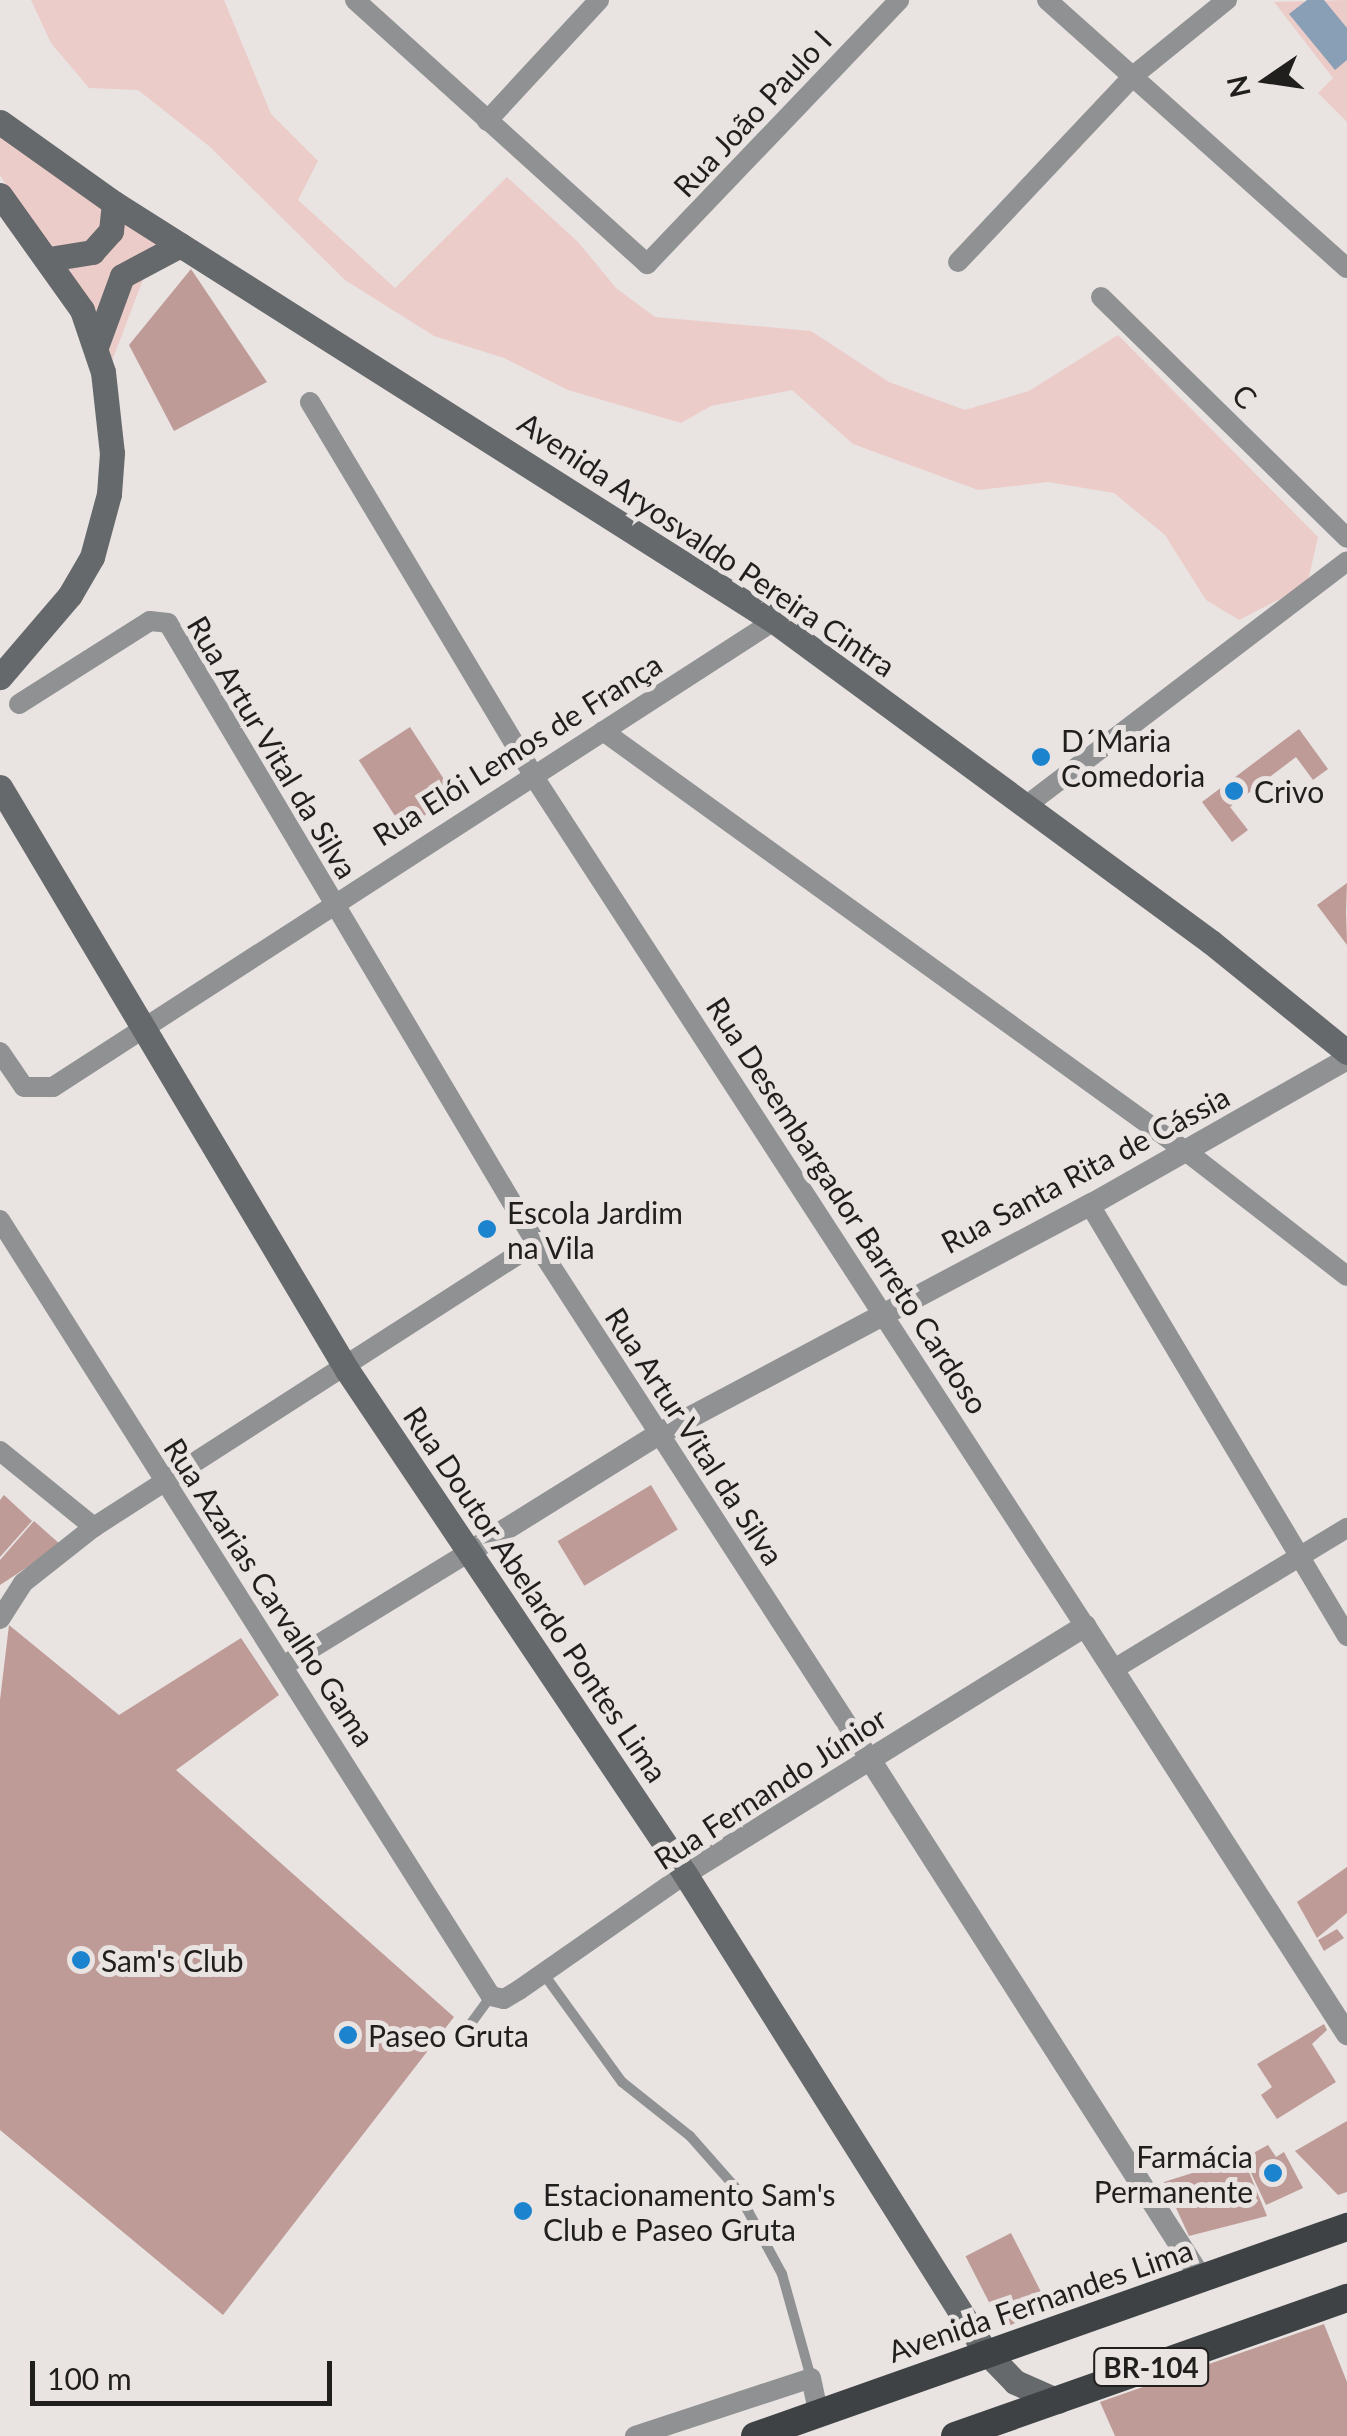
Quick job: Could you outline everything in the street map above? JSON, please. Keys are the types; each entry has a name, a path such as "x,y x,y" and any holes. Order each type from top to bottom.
{"highway":[{"name":"Avenida Fernandes Lima","path":"754,2436 821,2424 985,2351 1347,2227"},
{"name":"BR-104","path":"955,2436 1346,2301"}],"main road":[{"name":"Avenida Aryosvaldo Pereira Cintra","path":"3,124 180,245 774,621 1027,804 1347,1055"},
{"path":"0,195 49,259 97,346"},
{"path":"49,259 92,252 110,230 114,202"},
{"path":"0,677 70,595 103,524 112,453 97,346 103,314 122,276 180,245"},
{"name":"Rua Doutor Abelardo Pontes Lima","path":"0,787 139,1028 347,1370 466,1554 685,1874 985,2351 1015,2382 1058,2401"}],"street":[{"path":"356,0 488,121 600,0"},
{"name":"Rua João Paulo I","path":"488,121 647,264 899,0"},
{"path":"1047,0 1347,268"},
{"path":"958,262 1133,76 1227,0"},
{"name":"C","path":"1101,297 1347,538"},
{"name":"Rua Desembargador Barreto Cardoso","path":"310,402 534,777 1347,2034"},
{"path":"1027,804 1347,561"},
{"name":"Rua Artur Vital da Silva","path":"19,704 158,618 168,623 330,902 536,1242 1201,2278"},
{"name":"Rua Elói Lemos de França","path":"0,1052 24,1087 45,1090 330,902 534,777 774,621"},
{"path":"603,731 1187,1152 1347,1276"},
{"name":"Rua Santa Rita de Cássia","path":"283,1666 657,1435 881,1310 1187,1152 1347,1055"},
{"path":"1090,1205 1296,1558 1347,1636"},
{"name":"Rua Azarias Carvalho Gama","path":"0,1220 491,1996"},
{"path":"0,1620 23,1583 94,1527 347,1370 536,1242"},
{"path":"0,1450 94,1527"},
{"path":"1114,1669 1347,1528"},
{"name":"Rua Fernando Júnior","path":"491,1996 504,1999 685,1874 1085,1626"},
{"path":"635,2436 811,2378 821,2424"}],"lane":[{"path":"543,1973 622,2082 690,2136 735,2187 782,2274 811,2378"},
{"path":"461,2037 491,1996"}],"shaded area":[{"path":"31,0 224,0 271,114 318,161 298,200 395,288 507,177 578,242 616,288 655,317 811,331 889,382 965,410 1029,391 1118,335 1318,537 1307,585 1239,620 1206,600 1165,535 1114,493 1048,482 978,490 853,444 792,390 711,406 681,423 568,390 504,358 434,336 345,280 209,146 138,90 89,88 51,43"},
{"path":"1347,0 1347,122 1318,93 1333,78 1274,2"},
{"path":"0,132 199,261 166,261 144,277 112,361 62,273 76,271 59,271 0,175"}],"water":[{"path":"1307,0 1324,0 1347,28 1347,60 1335,70 1289,14"}],"building":[{"path":"191,269 267,382 174,431 129,345"},
{"path":"410,727 455,796 404,829 359,760"},
{"name":"Crivo","path":"1299,729 1328,769 1313,780 1296,757 1230,807 1248,830 1232,842 1202,802"},
{"path":"1347,883 1346,911 1347,945 1317,905"},
{"path":"651,1485 678,1530 584,1586 558,1541"},
{"path":"4,1495 32,1521 0,1557 0,1500"},
{"path":"34,1521 61,1545 0,1585 0,1560"},
{"path":"9,1625 119,1715 241,1638 279,1695 176,1770 454,2017 223,2315 0,2130 0,1700"},
{"path":"1347,1867 1347,1913 1317,1938 1297,1902"},
{"path":"1337,1929 1344,1938 1324,1951 1318,1940"},
{"path":"1324,2024 1327,2030 1312,2044 1336,2082 1277,2119 1261,2095 1272,2087 1257,2064"},
{"path":"1347,2121 1347,2192 1338,2195 1295,2151"},
{"name":"Farmácia Permanente","path":"1268,2145 1276,2157 1284,2152 1303,2188 1266,2205 1244,2158"},
{"path":"1246,2165 1267,2216 1189,2236 1164,2182 1208,2168"},
{"path":"1011,2233 1048,2306 1003,2329 966,2256"},
{"path":"1324,2324 1347,2382 1347,2436 1115,2436 1100,2402"}],"place":[{"name":"D´Maria Comedoria","path":"1041,757"},
{"name":"Crivo","path":"1234,791"},
{"name":"Escola Jardim na Vila","path":"487,1229"},
{"name":"Sam's Club","path":"81,1960"},
{"name":"Paseo Gruta","path":"348,2035"},
{"name":"Farmácia Permanente","path":"1273,2173"},
{"name":"Estacionamento Sam's Club e Paseo Gruta","path":"523,2211"}]}
